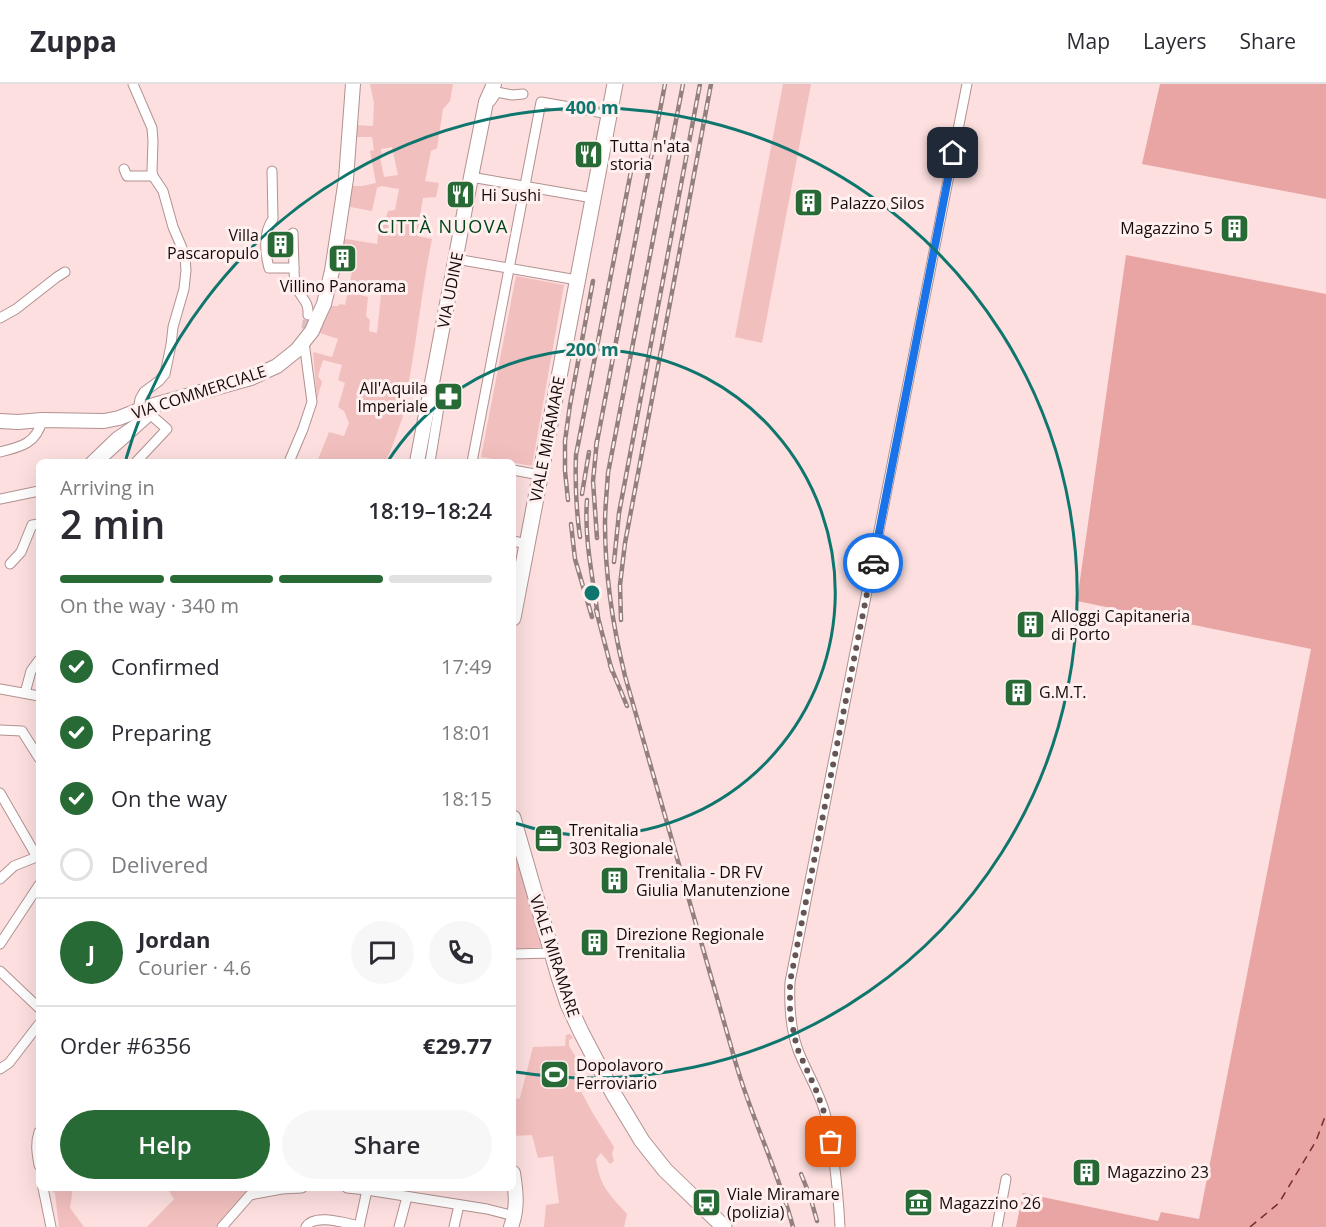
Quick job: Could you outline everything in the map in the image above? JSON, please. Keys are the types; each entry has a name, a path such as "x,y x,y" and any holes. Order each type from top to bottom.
{"main road":[{"name":"VIA COMMERCIALE","path":"0,421 104,421 119,418 236,383 264,373 288,358 307,335 324,304 332,271 346,179 353,84"},
{"name":"VIA UDINE","path":"418,459 486,102 494,84"},
{"name":"VIALE MIRAMARE","path":"516,586 520,543 540,475 615,84"},
{"name":"VIALE MIRAMARE","path":"516,828 573,1016 595,1060 642,1141 665,1170 724,1227"},
{"path":"513,1222 516,1191"}],"street":[{"path":"133,84 152,128 153,176 163,191 185,258 185,280 173,327 165,374 144,392 140,399 167,429 138,459"},
{"path":"479,100 483,101 486,84"},
{"path":"512,95 514,84"},
{"path":"840,1227 839,1199 831,1142 824,1112 797,1048 790,1014 790,982 967,84"},
{"path":"490,104 497,92 512,95 523,94"},
{"path":"473,459 541,102 609,114"},
{"path":"124,168 127,176 153,176"},
{"path":"272,171 273,219 268,225 267,261 269,268 294,268"},
{"path":"471,177 593,198"},
{"path":"293,233 295,284 306,302 308,315"},
{"path":"456,259 577,280"},
{"path":"0,318 16,309 65,272"},
{"path":"290,459 312,402 307,335"},
{"path":"429,395 436,399 439,407 430,459"},
{"path":"93,459 116,437 138,422 141,415 148,410"},
{"path":"101,459 148,410"},
{"path":"0,452 24,445 40,430 42,420"},
{"path":"516,471 540,475"},
{"path":"0,498 36,492"},
{"path":"10,564 21,552 32,525 36,524"},
{"path":"25,693 31,671 36,664"},
{"path":"0,689 36,695"},
{"path":"0,730 22,731 36,753"},
{"path":"0,793 36,854"},
{"path":"0,879 14,866 36,858"},
{"path":"0,944 36,890"},
{"path":"516,954 552,953"},
{"path":"0,971 36,1005"},
{"path":"0,1069 9,1063 36,1028"},
{"path":"997,1227 1006,1179"},
{"path":"45,1191 51,1227"},
{"path":"222,1227 250,1195 271,1191"},
{"path":"306,1227 311,1221 320,1219 359,1226 367,1191"},
{"path":"373,1191 487,1209 513,1222"},
{"path":"399,1227 407,1197"},
{"path":"454,1227 459,1205"}],"shaded area":[{"path":"370,84 453,84 450,101 443,109 437,148 431,151 425,181 439,183 436,197 423,198 419,222 418,236 432,239 402,419 386,459 318,459 329,432 344,436 349,423 344,411 338,407 345,383 338,380 342,365 323,360 318,376 322,382 317,399 313,352 332,357 338,339 317,332 328,306 345,305 348,292 368,297 366,316 370,320 369,331 377,333 382,285 350,281 352,251 339,248 340,238 377,244 380,222 385,221 388,211 395,210 399,189 381,186 377,188 372,211 345,206 349,186 376,183 370,151 374,150 372,137 356,137 356,125 373,126 374,103","holes":["392,147 398,175 384,177 380,157 382,156 381,149"]},
{"path":"783,84 811,84 762,343 735,337"},
{"path":"1160,84 1326,84 1326,199 1142,164"},
{"path":"1126,255 1326,294 1326,1227 1016,1227 1023,1193 1158,1221 1161,1212 1199,1219 1311,649 1077,601"},
{"path":"516,276 564,285 532,466 516,463 516,459 481,457"},
{"path":"516,852 543,947 516,949"},
{"path":"570,1034 573,1038 569,1040 569,1046 584,1070 575,1080 614,1147 612,1154 614,1161 610,1164 601,1153 596,1159 603,1183 610,1195 627,1214 624,1227 544,1227 546,1205 559,1203 553,1156 538,1158 532,1135 516,1136 516,1099 520,1098 533,1047 565,1046 566,1035"},
{"path":"53,1191 73,1191 70,1208 84,1227 59,1227 55,1193"},
{"path":"169,1191 250,1191 216,1227 147,1227 174,1199"}],"ferry route":[{"path":"1250,1227 1279,1203 1316,1141 1326,1114"}],"tunnel":[{"path":"306,329 308,315"}],"railway":[{"path":"596,447 665,84"},
{"path":"683,84 608,473 605,524 608,582 613,620 625,676 736,1064 793,1227"},
{"path":"614,562 619,513 700,84"},
{"path":"621,620 620,585 625,543 711,84"},
{"path":"580,537 576,496 576,455 633,161"},
{"path":"568,500 565,441 593,281"},
{"path":"597,440 593,481 597,538"},
{"path":"582,494 589,452"},
{"path":"587,500 588,544 598,617"},
{"path":"571,524 575,559 592,617"},
{"path":"596,610 612,671"},
{"path":"610,665 627,706"},
{"path":"801,1174 817,1221"}],"way so far":[{"path":"831,1142 824,1112 797,1048 792,1029 790,982 873,563"}],"place":[{"name":"Tutta n'ata storia","path":"589,155"},
{"name":"Hi Sushi","path":"460,195"},
{"name":"Palazzo Silos","path":"809,203"},
{"name":"Magazzino 5","path":"1234,228"},
{"name":"Villa Pascaropulo","path":"280,244"},
{"name":"Villino Panorama","path":"343,258"},
{"name":"All'Aquila Imperiale","path":"449,397"},
{"name":"Alloggi Capitaneria di Porto","path":"1030,625"},
{"name":"G.M.T.","path":"1018,692"},
{"name":"Trenitalia 303 Regionale","path":"548,839"},
{"name":"Trenitalia - DR FV Giulia Manutenzione","path":"615,881"},
{"name":"Direzione Regionale Trenitalia","path":"595,943"},
{"name":"Dopolavoro Ferroviario","path":"555,1074"},
{"name":"Magazzino 23","path":"1086,1172"},
{"name":"Viale Miramare (polizia)","path":"706,1203"},
{"name":"Magazzino 26","path":"918,1203"}],"district":[{"name":"CITTÀ NUOVA","path":"443,227"}],"route":[{"path":"873,563 953,153"}]}
